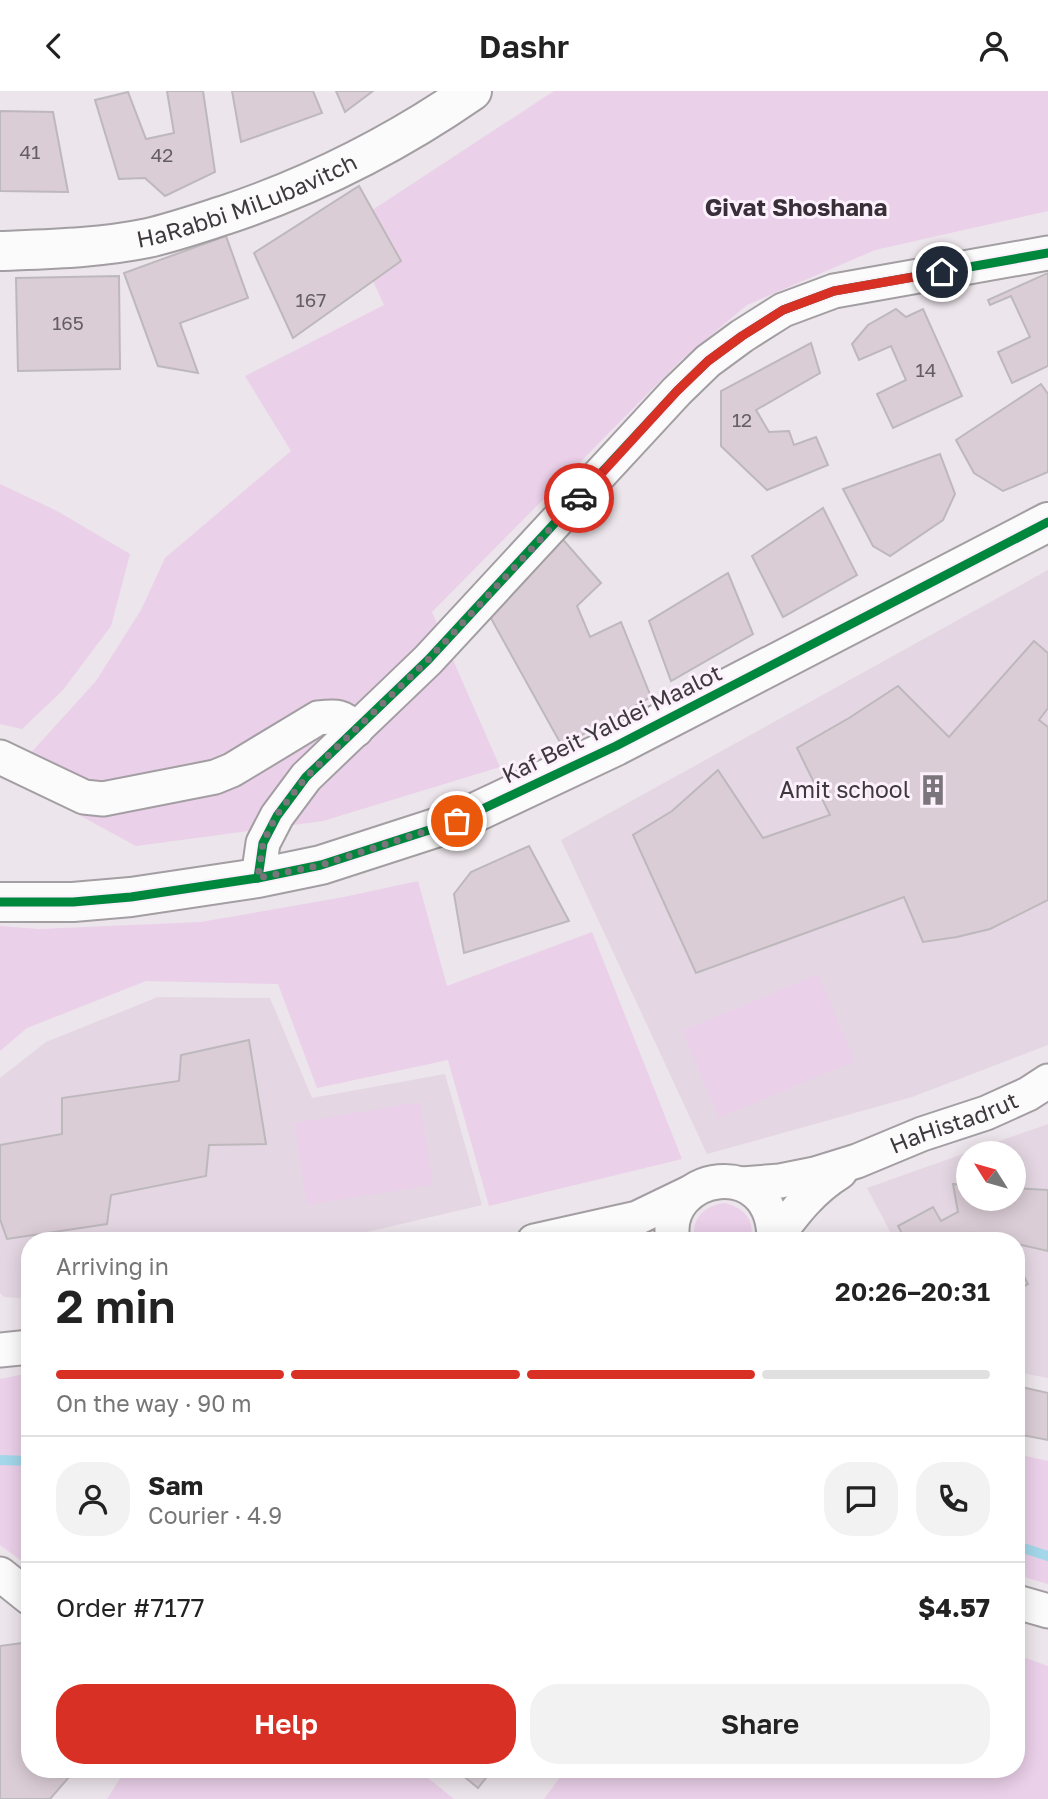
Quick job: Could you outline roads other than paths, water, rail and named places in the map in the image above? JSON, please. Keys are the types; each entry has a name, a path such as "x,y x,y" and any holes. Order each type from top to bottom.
{"street":[{"name":"HaRabbi MiLubavitch","path":"0,251 80,248 148,238 261,203 319,178 387,143 472,91"},
{"path":"258,878 263,843 276,816 306,777 428,660 677,391 708,361 783,310 834,291 1048,253"},
{"name":"Kaf Beit Yaldei Maalot","path":"0,902 73,902 131,897 258,878 321,865 457,821 616,746 1048,523"},
{"path":"0,757 83,797 103,799 215,777 232,770 318,718 331,716 347,720 356,730"},
{"name":"HaHistadrut","path":"691,1192 707,1184 725,1181 742,1184 780,1181 857,1161 922,1134 986,1113 1028,1094 1048,1081"},
{"name":"HaHistadrut","path":"780,1232 807,1197 827,1180 857,1161"},
{"path":"742,1184 766,1203 773,1220 774,1232"},
{"path":"572,1232 637,1218 691,1192"},
{"path":"673,1232 674,1219 681,1202 691,1192"},
{"path":"576,1231 585,1232"},
{"path":"0,1574 21,1592"},
{"path":"0,1605 21,1601"},
{"path":"1025,1604 1048,1611"}],"waterway":[{"path":"0,1460 21,1461"},
{"path":"1025,1549 1048,1556"}],"place":[{"name":"Amit school","path":"933,790"}],"district":[{"name":"Givat Shoshana","path":"796,208"}]}
